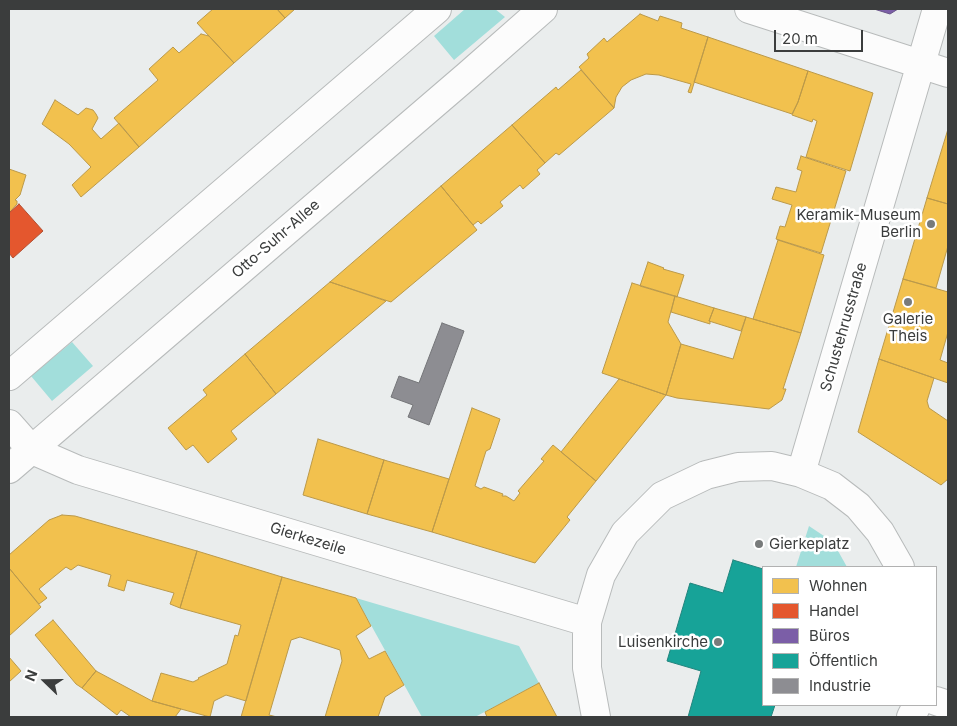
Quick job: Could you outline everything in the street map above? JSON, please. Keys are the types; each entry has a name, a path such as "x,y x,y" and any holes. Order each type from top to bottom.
{"street":[{"path":"9,376 437,9"},
{"name":"Otto-Suhr-Allee","path":"9,469 543,9"},
{"path":"749,9 948,72"},
{"name":"Schustehrusstraße","path":"801,474 937,9"},
{"path":"9,424 32,450"},
{"name":"Gierkezeile","path":"32,450 78,470 586,622"},
{"path":"596,717 587,668 586,622 601,574 626,533 662,496 706,475 738,467 772,466 801,474 832,486 858,506 880,532 899,566"}],"shaded area":[{"path":"465,9 495,9 505,17 454,60 434,36"},
{"path":"72,342 93,366 52,401 31,376"},
{"path":"809,526 833,542 846,566 796,566"},
{"path":"356,598 519,646 539,683 475,717 422,717"}],"building: Wohnen":[{"path":"213,9 277,9 285,18 234,63 197,23"},
{"path":"277,9 295,9 285,18"},
{"path":"640,14 658,21 660,16 682,23 681,28 708,37 691,93 688,92 691,84 659,75 646,74 631,80 622,87 616,97 614,108 579,67 589,58 587,54 604,38 607,42"},
{"path":"201,34 209,36 234,63 139,147 114,118 158,80 149,69 173,47 179,53"},
{"path":"708,37 808,71 792,114 694,82"},
{"path":"581,70 614,108 559,155 556,153 545,163 512,125 556,87 558,90"},
{"path":"808,71 873,93 850,171 806,157 817,121 813,119 812,122 792,115"},
{"path":"55,100 78,115 86,108 93,110 98,118 92,129 101,139 119,123 139,147 81,197 72,185 91,167 69,144 42,124"},
{"path":"512,125 545,163 537,170 540,174 523,189 520,185 500,202 503,206 481,224 478,221 473,225 441,186"},
{"path":"948,129 948,204 927,198"},
{"path":"801,156 846,171 821,253 776,239 780,226 785,227 792,205 772,199 776,187 796,192 802,171 797,169"},
{"path":"9,169 26,175 20,195 15,200 17,204 9,213"},
{"path":"441,186 477,230 391,302 330,282"},
{"path":"927,198 948,204 948,246 936,288 903,279"},
{"path":"778,240 824,255 801,333 753,319"},
{"path":"648,262 684,275 677,297 640,286"},
{"path":"903,279 948,292 948,332 940,360 948,363 948,383 879,359"},
{"path":"330,282 386,301 276,394 245,354"},
{"path":"632,283 675,296 668,322 681,344 666,395 602,373"},
{"path":"675,296 714,308 709,321 710,324 671,312"},
{"path":"714,308 746,317 741,331 709,321"},
{"path":"746,317 801,333 783,389 786,389 782,400 769,409 666,395 681,344 733,359"},
{"path":"245,354 276,394 231,431 237,439 208,463 193,445 186,450 168,428 207,395 203,390"},
{"path":"879,359 934,378 927,401 929,408 948,421 948,479 941,485 858,432"},
{"path":"619,379 666,395 596,481 561,452"},
{"path":"472,408 500,419 490,449 486,451 475,486 481,489 484,487 503,494 502,496 506,496 514,501 520,493 518,491 544,461 541,459 553,445 596,481 567,517 570,520 535,563 432,532"},
{"path":"318,439 384,460 367,514 303,495"},
{"path":"384,460 449,479 432,532 367,514"},
{"path":"62,515 75,516 197,551 180,608 170,604 174,593 127,580 124,591 108,586 111,575 78,565 71,570 66,567 39,589 47,598 39,604 9,568 9,555 49,520"},
{"path":"197,551 282,577 246,701 226,695 214,701 210,717 152,701 161,673 193,682 227,664 235,635 238,636 241,625 180,608"},
{"path":"9,568 41,607 9,636"},
{"path":"282,577 356,598 371,626 356,636 369,659 385,651 404,685 385,697 378,717 325,717 342,661 340,650 300,637 291,640 269,715 277,717 241,717"},
{"path":"53,620 96,671 82,688 76,684 35,635"},
{"path":"9,657 21,671 9,682"},
{"path":"96,671 152,701 181,709 175,717 131,717 121,710 117,715 82,688"},
{"path":"539,683 557,717 487,717 485,712"}],"building: Handel":[{"path":"19,204 43,231 13,258 9,253 9,213"}],"building: Büros":[{"path":"874,9 898,9 890,14"}],"building: Öffentlich":[{"name":"Luisenkirche","path":"733,560 762,569 762,706 775,706 771,717 688,717 701,671 667,661 690,583 723,593"}],"building: Industrie":[{"path":"442,323 464,331 429,425 408,417 413,405 391,397 399,376 419,383"}],"place":[{"name":"Keramik-Museum Berlin","path":"931,224"},
{"name":"Galerie Theis","path":"908,302"},
{"name":"Gierkeplatz","path":"759,544"},
{"name":"Luisenkirche","path":"718,642"}]}
